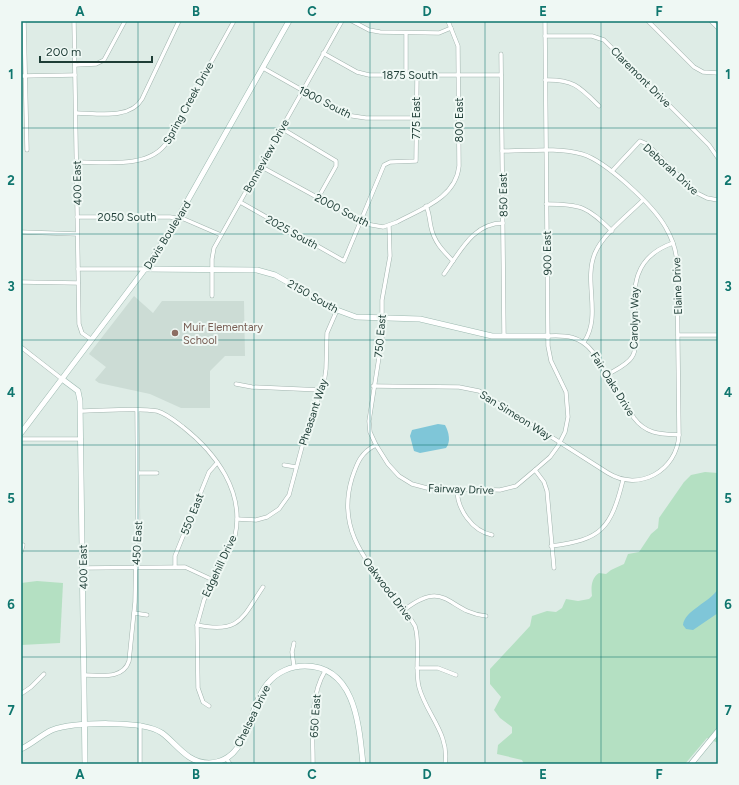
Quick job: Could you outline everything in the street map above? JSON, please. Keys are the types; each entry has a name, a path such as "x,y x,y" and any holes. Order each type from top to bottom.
{"street":[{"path":"24,21 23,76 27,150"},
{"name":"400 East","path":"74,21 79,327 82,333 92,340"},
{"path":"75,65 96,64 104,60 125,21"},
{"path":"76,113 124,112 137,106 142,99 179,21"},
{"name":"Spring Creek Drive","path":"76,162 140,161 158,153 167,142 234,21"},
{"name":"Davis Boulevard","path":"21,434 145,269 178,218 289,21"},
{"name":"Bonneview Drive","path":"212,296 213,254 240,202 342,21"},
{"path":"352,21 374,31 440,33 451,28"},
{"name":"800 East","path":"426,206 442,197 449,191 457,175 459,75 458,43 448,21"},
{"name":"900 East","path":"535,470 552,455 560,442 567,422 568,402 562,383 551,361 548,336 545,21"},
{"path":"648,21 694,67 703,72 718,73"},
{"path":"711,21 718,28"},
{"path":"406,33 406,75"},
{"name":"Claremont Drive","path":"545,36 592,36 604,40 717,152 718,158"},
{"name":"1875 South","path":"323,53 363,74 501,75"},
{"name":"850 East","path":"501,54 504,336"},
{"name":"1900 South","path":"263,68 340,112 353,116 416,118"},
{"path":"23,76 75,75"},
{"name":"775 East","path":"361,221 386,163 416,161 416,75"},
{"path":"545,80 561,80 574,84 599,106"},
{"path":"21,126 26,126"},
{"path":"281,128 336,161 336,166 318,198"},
{"name":"Deborah Drive","path":"612,171 640,142 642,142 647,144 695,192 707,198 718,200"},
{"name":"Elaine Drive","path":"502,151 564,151 582,154 601,163 612,171 664,224 673,243 677,260 678,335 678,435 674,454 664,468 654,476 642,480 623,480"},
{"name":"2000 South","path":"260,166 361,221 377,226 389,226"},
{"path":"584,342 591,327 592,261 598,248 612,231 642,201"},
{"name":"2025 South","path":"240,202 344,261 361,221"},
{"path":"546,204 573,205 584,208 595,214 612,231"},
{"path":"389,226 426,206 430,216 431,227 435,239 440,248 454,261"},
{"name":"2050 South","path":"77,217 178,218 222,235"},
{"path":"444,274 480,228 492,223 503,223"},
{"name":"750 East","path":"376,445 370,432 369,421 373,386 382,338 382,300 390,256 389,226"},
{"path":"21,232 78,234"},
{"name":"Carolyn Way","path":"607,375 630,360 634,352 634,286 639,270 650,256 666,245 673,243"},
{"name":"2150 South","path":"78,269 257,270 270,272 337,310 356,317 420,319 486,335 548,336"},
{"path":"21,282 78,283"},
{"name":"Pheasant Way","path":"237,519 264,518 279,509 289,495 306,432 321,390 326,368 327,333 337,310"},
{"path":"678,335 718,335"},
{"name":"Fair Oaks Drive","path":"548,336 568,336 584,342 592,351 642,426 656,434 678,435"},
{"path":"21,347 62,379"},
{"name":"400 East","path":"62,379 79,393 81,411 85,764"},
{"path":"236,384 252,387 321,390"},
{"name":"San Simeon Way","path":"373,386 459,387 473,390 490,397 608,473 623,480"},
{"name":"Edgehill Drive","path":"81,411 137,410 157,412 170,417 198,439 228,478 236,505 237,519 233,541 202,605 197,626 198,688 203,702 209,706"},
{"name":"450 East","path":"84,675 116,674 126,668 129,661 134,613 135,568 138,537 137,410"},
{"path":"21,438 81,439"},
{"name":"Fairway Drive","path":"376,445 392,468 407,482 427,488 457,490 508,489 519,484 535,470"},
{"name":"Oakwood Drive","path":"376,445 365,452 356,465 348,494 348,521 355,542 363,556 404,610 416,631 419,686 423,700 443,738 446,751 445,764"},
{"name":"550 East","path":"175,567 175,556 209,472 217,463"},
{"path":"284,464 296,467"},
{"path":"535,470 544,482 547,490 554,568"},
{"path":"138,473 157,473"},
{"path":"551,546 582,541 602,528 616,508 623,480"},
{"path":"457,490 458,501 463,512 479,530 492,535"},
{"path":"21,552 23,545"},
{"path":"82,568 190,568 213,580"},
{"path":"197,626 228,627 236,624 263,587"},
{"path":"404,610 420,599 437,596 450,599 471,614 486,616"},
{"path":"134,613 147,615"},
{"path":"294,643 292,652 294,667"},
{"name":"Chelsea Drive","path":"21,749 53,730 84,725 140,726 158,731 184,754 195,761 213,763 226,758 233,753 239,745 265,686 277,674 294,667 310,666 325,671 340,681 354,704 358,720 363,764"},
{"path":"417,668 438,668 456,675"},
{"name":"650 East","path":"313,764 314,703 318,686 325,671"},
{"path":"21,694 31,687 44,674"},
{"path":"140,726 140,764"},
{"path":"691,764 718,731"},
{"path":"226,758 230,764"}],"shaded area":[{"name":"Muir Elementary School","path":"134,296 153,313 162,301 244,301 245,356 225,356 210,371 210,408 181,408 150,394 99,383 95,380 106,367 89,354"}],"green space":[{"path":"705,472 718,473 718,743 707,738 685,764 524,764 522,760 497,754 498,745 512,733 512,727 500,718 494,710 501,697 490,684 490,669 530,626 532,616 547,611 556,612 562,608 566,599 578,601 589,599 592,596 592,583 596,575 599,573 606,574 624,564 628,554 639,552 651,534 658,528 659,518 684,482 691,475"},
{"path":"37,581 63,583 60,643 21,645 21,583"}],"water":[{"path":"438,424 445,425 448,431 448,446 446,448 420,453 414,451 410,436 412,430"},
{"path":"718,589 718,613 693,630 686,629 683,625 688,615"}],"place":[{"name":"Muir Elementary School","path":"175,333"}]}
